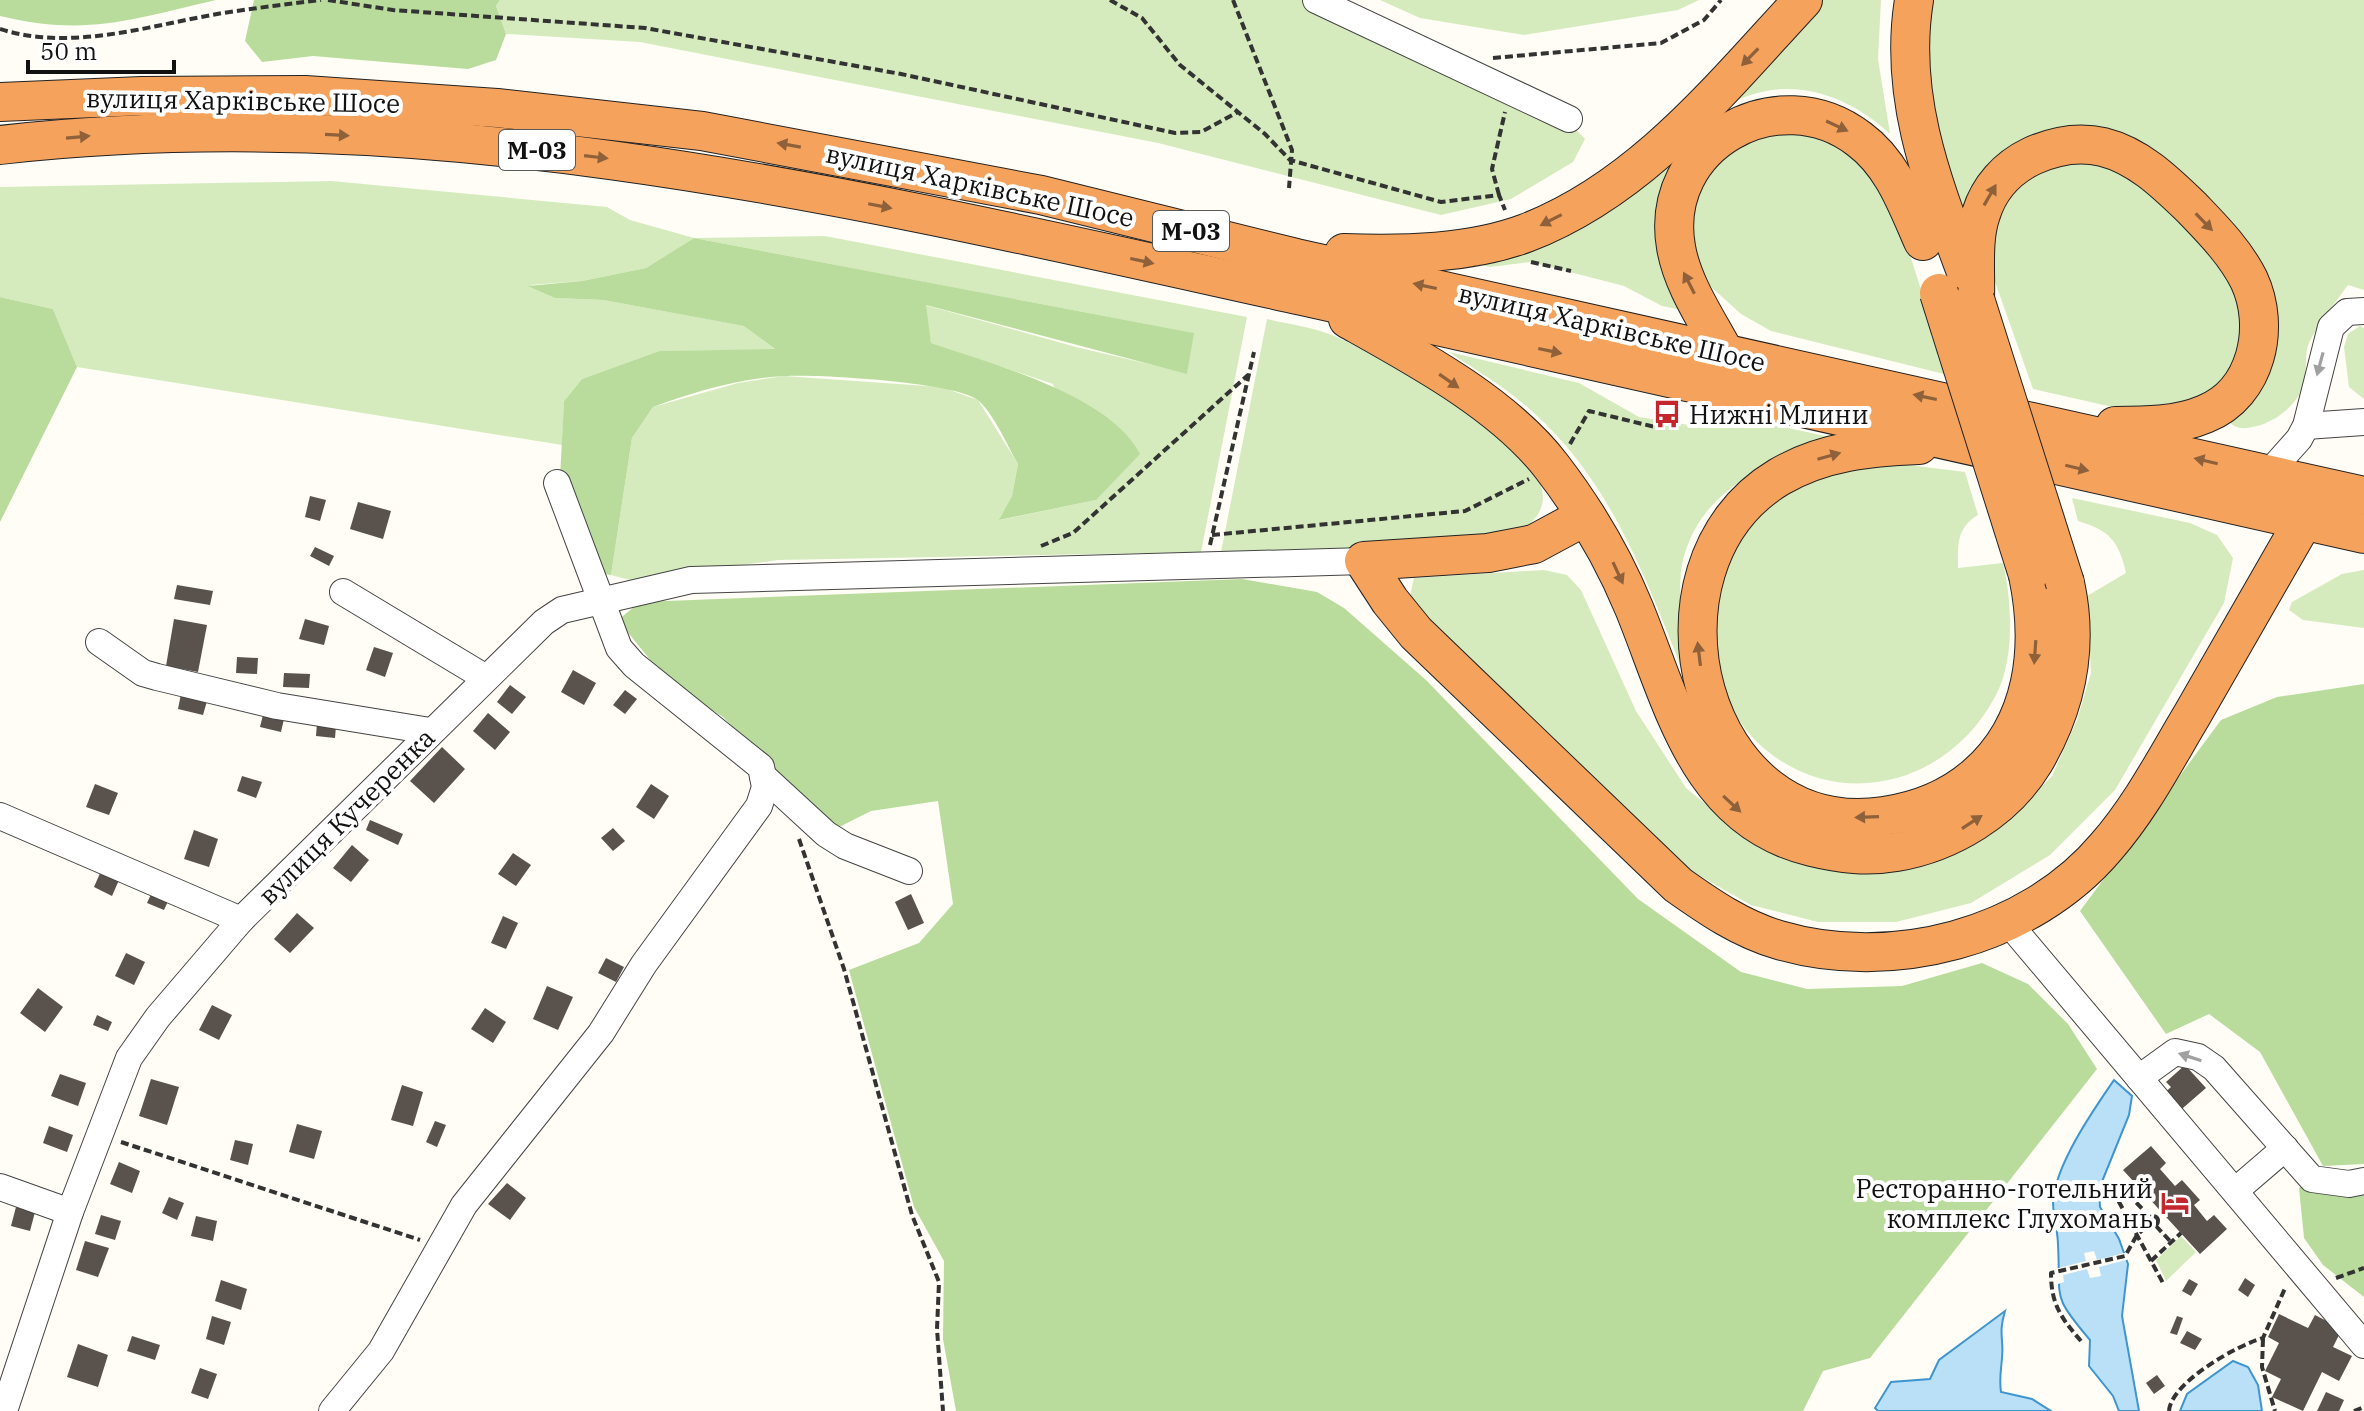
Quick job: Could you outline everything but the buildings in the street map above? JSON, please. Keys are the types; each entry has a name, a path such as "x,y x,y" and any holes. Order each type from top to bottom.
{"highway":[{"path":"1173,226 1294,249 1369,253 1462,247 1527,232 1612,189 1644,163 1803,0"},
{"path":"1892,0 1888,76 1898,136 1923,241"},
{"path":"1310,298 1411,354 1512,425 1551,465 1616,568 1683,734 1709,780 1746,817 1798,844 1850,855 1879,855 1937,841 1972,824 2003,800 2029,771 2048,738 2068,679 2071,623 2047,579 1957,296 1934,187 1915,117 1909,49 1914,0"},
{"name":"вулиця Харківське Шосе","path":"0,102 305,95 702,131 880,162 1173,226 1296,258 2364,496"},
{"path":"1724,352 1682,270 1675,237 1679,199 1687,176 1708,146 1727,131 1755,119 1783,114 1814,117 1844,128 1867,145 1887,168 1923,241 1957,296"},
{"name":"вулиця Харківське Шосе","path":"0,145 81,136 332,134 516,147 711,173 1310,298 2364,534"},
{"path":"1957,296 1979,217 1993,187 2018,164 2047,150 2075,144 2104,147 2146,167 2212,229 2248,278 2260,319 2258,346 2246,377 2215,410 2168,424 2046,423"},
{"path":"1977,445 1884,446 1823,457 1778,478 1739,510 1711,555 1698,612 1703,680 1718,724 1743,764 1775,793 1798,805 1846,817 1874,817 1899,814 1949,795 1987,767 2014,730 2024,707 2047,579"},
{"path":"1364,561 1488,553 1534,544 1586,516"},
{"path":"1364,561 1416,633 1648,860 1678,885 1728,918 1779,940 1880,953 1948,942 2006,920 2083,870 2125,823 2304,520"}],"street":[{"path":"1316,0 1569,119"},
{"path":"2266,476 2299,439 2306,426 2331,327 2347,312 2364,311"},
{"path":"2306,426 2364,422"},
{"path":"332,1411 381,1351 464,1205 601,1033 644,964 759,806 765,787 761,767 634,665 619,648 598,600 557,483"},
{"name":"вулиця Кучеренка","path":"4,1411 70,1212 129,1058 158,1017 241,920 430,731 544,622 562,610 691,580 960,570 1364,561"},
{"path":"343,592 486,678"},
{"path":"99,642 143,673 157,677 277,706 430,731"},
{"path":"763,776 804,817 845,846 909,871"},
{"path":"0,816 241,920"},
{"path":"2006,920 2364,1345"},
{"path":"2139,1078 2175,1052 2198,1057 2237,1093 2312,1179 2349,1184 2364,1181"},
{"path":"2235,1191 2285,1148"},
{"path":"0,1187 70,1212"}],"path":[{"path":"0,29 31,39 104,36 224,13 321,0"},
{"path":"328,0 393,10 645,28 901,74 1175,133 1201,132 1238,112"},
{"path":"1110,0 1142,18 1180,65 1290,160 1441,202 1499,195"},
{"path":"1233,0 1292,150 1289,188"},
{"path":"1447,62 1661,43 1704,20 1721,0"},
{"path":"1494,84 1506,109 1492,169 1509,220"},
{"path":"1524,253 1531,262 1571,271"},
{"path":"1206,565 1254,352"},
{"path":"1031,551 1073,533 1248,375"},
{"path":"1563,456 1589,411 1659,428"},
{"path":"1212,535 1465,511 1538,474"},
{"path":"804,817 799,838 844,969 912,1215 939,1282 937,1329 943,1411"},
{"path":"100,1135 442,1247"},
{"path":"2138,1186 2119,1202 2163,1283"},
{"path":"2128,1194 2150,1217 2157,1218"},
{"path":"2156,1226 2157,1218 2162,1213"},
{"path":"2081,1341 2057,1312 2051,1295 2051,1273 2059,1274 2125,1256 2137,1235 2149,1224 2150,1217"},
{"path":"2149,1224 2156,1226 2171,1242"},
{"path":"2151,1261 2181,1233"},
{"path":"2275,1411 2262,1367 2263,1338 2279,1298 2308,1279 2364,1268"},
{"path":"2169,1411 2169,1404 2184,1385 2228,1353 2263,1338"},
{"path":"2354,1411 2364,1407"}],"green space":[{"path":"0,0 216,0 109,23 59,25 0,16"},
{"path":"254,0 500,0 496,6 506,34 496,60 468,69 313,56 262,62 245,41"},
{"path":"500,0 1302,0 1562,115 1585,139 1573,162 1511,199 1441,215 1158,143 640,42 506,34 496,6"},
{"path":"1380,0 1699,0 1678,10 1524,35 1420,18"},
{"path":"1809,0 1881,0 1878,59 1890,134 1850,105 1806,90 1760,92 1738,100 1711,117 1678,155 1697,313 1662,306 1624,286 1531,262 1490,267 1449,258 1528,238"},
{"path":"1926,0 2364,0 2364,290 2348,285 2322,320 2307,347 2303,388 2287,409 2272,420 2253,427 2238,427 2228,421 2270,333 2152,157 1997,157 1970,187 1957,227 1925,118"},
{"path":"1769,126 1845,140 1891,195 1948,375 1771,331 1741,314 1709,285 1691,249 1688,219 1708,162"},
{"path":"2106,153 2227,262 2248,340 2208,401 2148,415 2033,389 1994,279 1986,232 2029,164"},
{"path":"331,181 607,207 630,220 694,238 646,268 582,281 530,285 555,298 603,300 745,326 776,350 659,351 582,379 564,401 562,445 77,367 53,309 0,297 0,187"},
{"path":"825,236 1247,317 1201,552 778,560 630,580 611,575 632,438 653,407 738,383 784,376 941,387 978,400 1018,464 1012,496 1000,520 1096,500 1053,384 931,343 925,305 1076,347 1187,373 1193,333 694,238"},
{"path":"694,238 1194,333 1187,374 926,305 931,343 1016,372 1077,398 1125,433 1140,454 1096,500 999,520 1012,496 1018,464 985,407 966,394 917,384 826,376 768,377 734,383 653,407 632,438 611,575 594,572 560,478 564,401 582,379 659,351 775,349 744,326 603,300 555,298 528,286 582,281 646,268"},
{"path":"0,297 53,309 77,367 0,522"},
{"path":"1267,319 1332,335 1391,364 1474,414 1510,444 1535,473 1543,501 1527,526 1507,534 1430,545 1221,552"},
{"path":"2360,326 2364,328 2364,399 2349,387 2344,347 2348,334"},
{"path":"1449,352 1579,383 1639,417 1689,425 1728,415 1834,438 1786,457 1742,480 1706,513 1692,534 1683,560 1680,585 1685,677 1641,570 1606,502 1585,470 1524,404"},
{"path":"1876,461 1965,472 1978,515 1962,531 1958,568 2003,563 2010,612 2006,665 1996,695 1975,726 1950,751 1920,769 1888,780 1855,783 1821,779 1788,765 1758,743 1728,703 1718,676 1712,584 1714,573 1724,557 1772,494 1805,480"},
{"path":"2072,498 2190,523 2217,535 2233,558 2224,603 2115,790 2050,855 1971,903 1896,922 1818,922 1751,905 1688,869 1408,605 1414,578 1544,570 1567,575 1581,590 1636,711 1686,788 1743,834 1799,862 2015,814 2052,776 2077,720 2091,673 2087,596 2126,573 2111,538 2098,528 2078,521"},
{"path":"2364,570 2364,628 2303,620 2289,610 2292,602 2342,574"},
{"path":"1242,579 1317,592 1344,608 1426,680 1638,899 1741,972 1807,989 1902,986 1982,963 2028,984 2068,1024 2097,1069 1870,1358 1823,1371 1803,1411 956,1411 943,1339 944,1261 914,1207 849,970 919,943 953,904 938,801 871,811 833,830 723,717 667,681 618,620 640,602"},
{"path":"2364,684 2364,1164 2323,1166 2260,1052 2209,1014 2166,1034 2080,911 2221,720 2277,697"},
{"path":"2312,1179 2364,1181 2364,1297 2323,1265 2304,1238 2299,1188"},
{"path":"2181,1236 2196,1252 2166,1281 2156,1260"}],"water":[{"path":"2114,1080 2132,1096 2129,1115 2099,1189 2100,1207 2119,1239 2128,1264 2122,1316 2139,1411 2119,1411 2113,1396 2089,1366 2090,1340 2069,1314 2059,1288 2053,1202 2055,1187 2077,1138"},
{"path":"2005,1311 2001,1392 2032,1399 2051,1411 1878,1411 1875,1408 1891,1382 1930,1379 1939,1360"},
{"path":"2233,1361 2248,1367 2258,1385 2262,1411 2180,1411 2187,1394"}],"pier":[{"path":"2094,1251 2097,1260 2128,1252 2130,1259 2099,1267 2101,1276 2090,1278 2087,1269 2063,1275 2064,1282 2058,1284 2055,1269 2086,1261 2084,1253"}],"place":[{"name":"Нижні Млини","path":"1667,414"},
{"name":"Ресторанно-готельний комплекс Глухомань","path":"2175,1203"}]}
